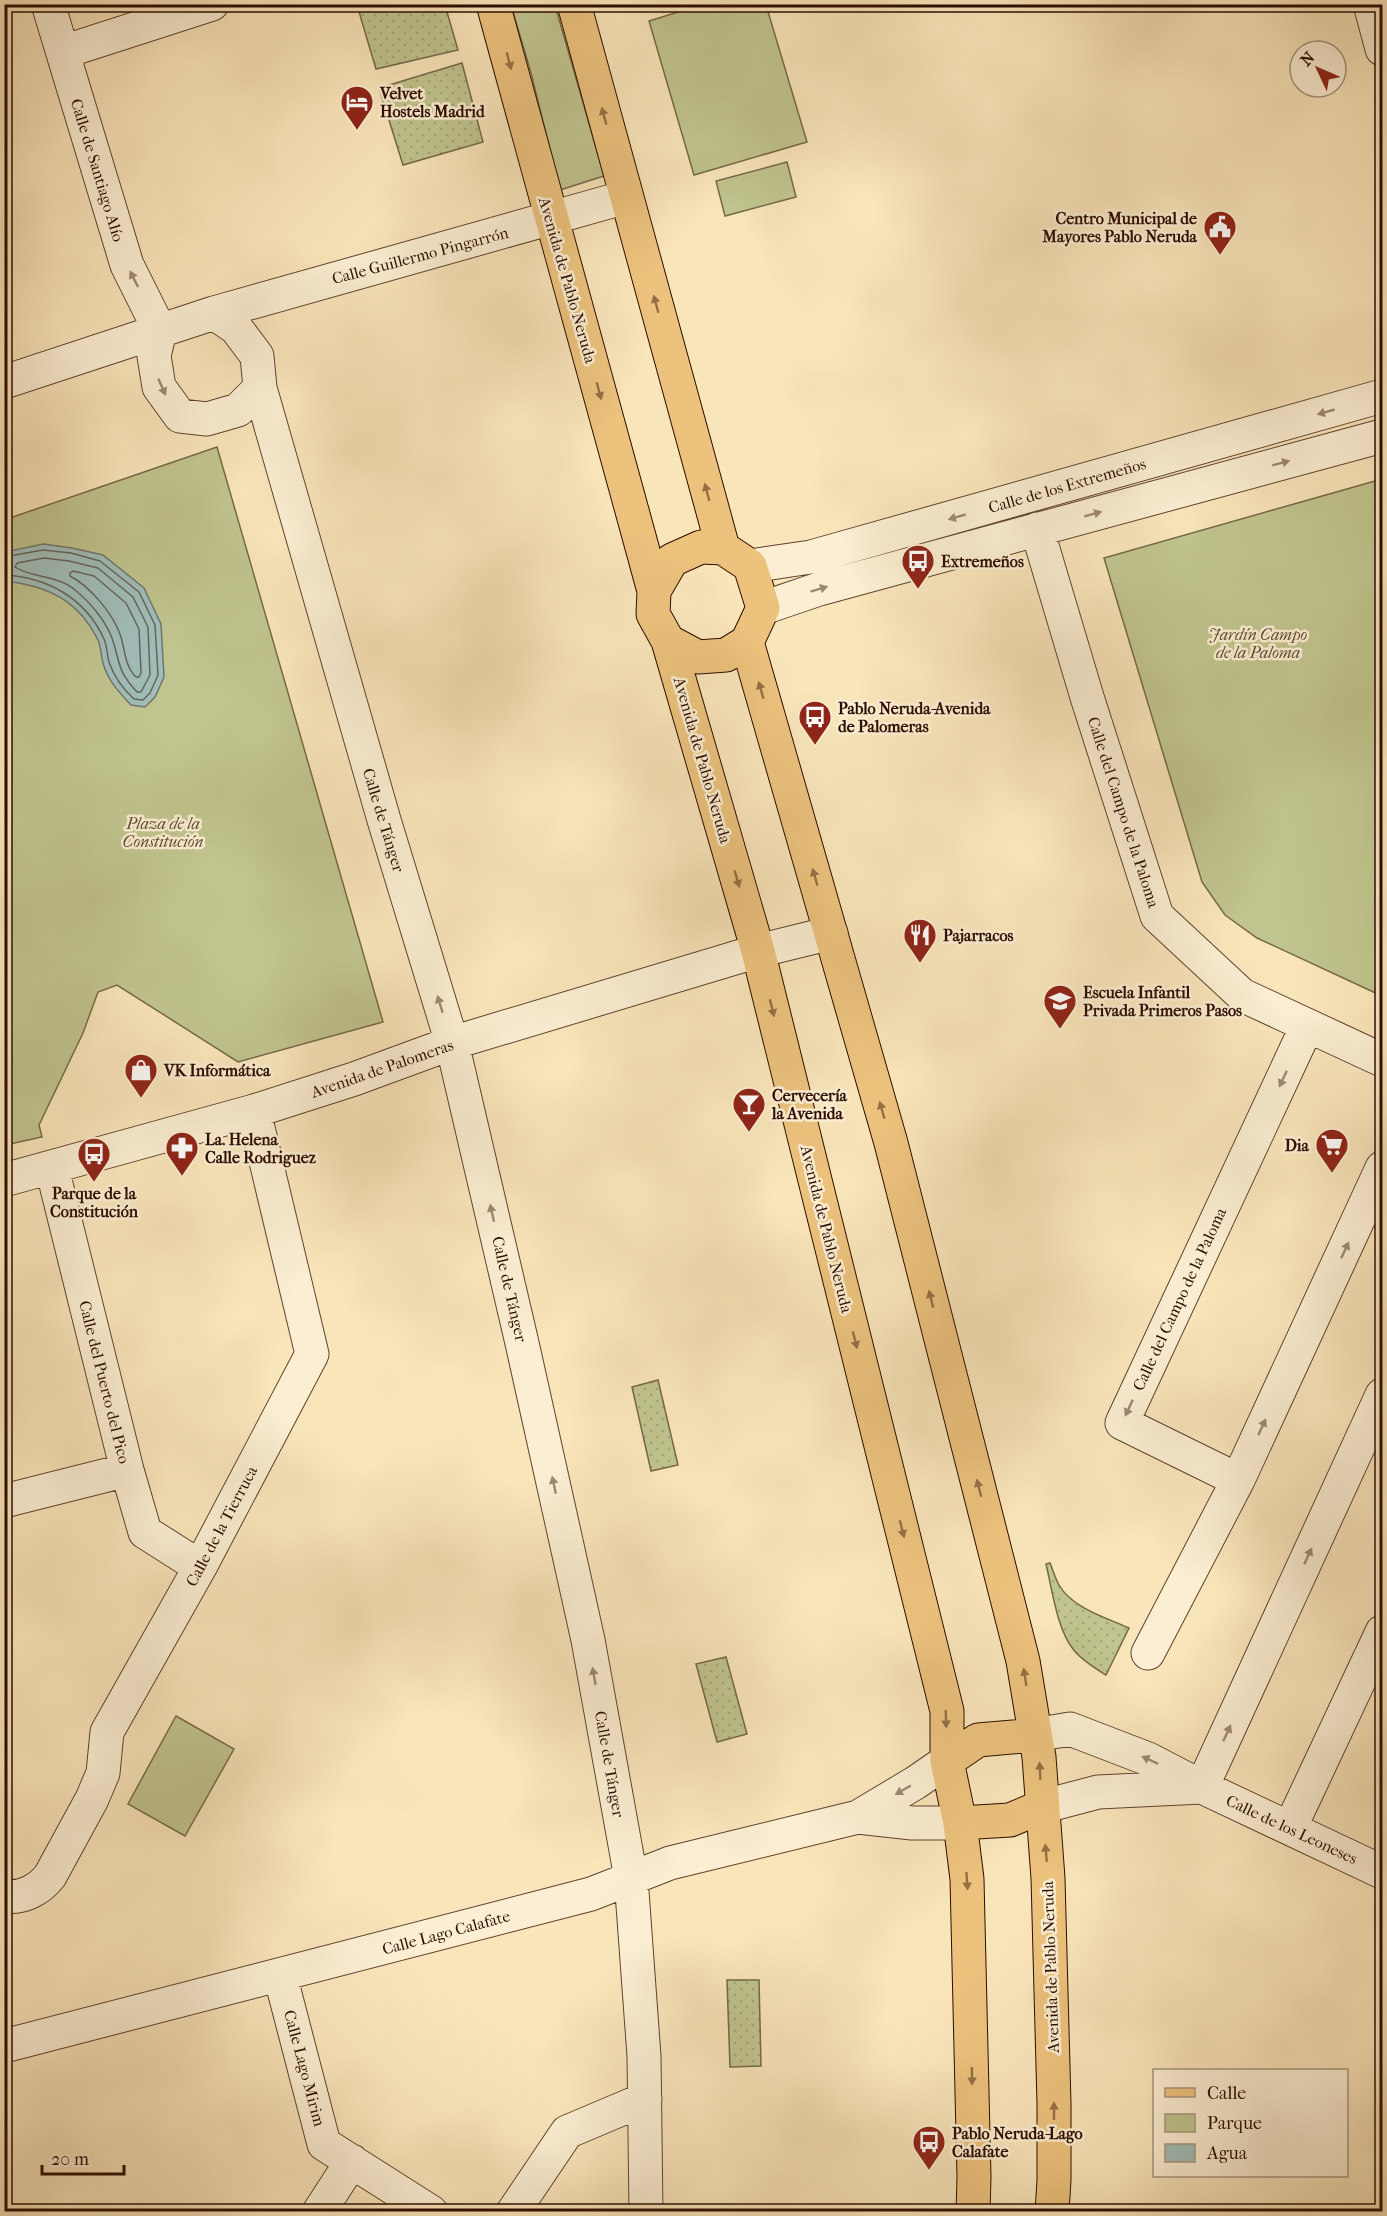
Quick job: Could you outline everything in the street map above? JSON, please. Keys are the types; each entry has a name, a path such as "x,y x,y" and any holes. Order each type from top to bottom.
{"main road":[{"name":"Avenida de Pablo Neruda","path":"493,4 654,591"},
{"path":"574,4 723,548"},
{"path":"701,547 723,548 750,566 764,608 747,642 726,655 698,657 668,641 653,614 654,591 672,560 701,547"},
{"name":"Avenida de Pablo Neruda","path":"668,641 758,951 946,1711 947,1761 960,1823 967,1879 973,2211"},
{"path":"747,642 891,1143 1023,1661 1035,1735 978,1740 947,1761"},
{"name":"Avenida de Pablo Neruda","path":"1035,1735 1039,1757 1051,1948 1054,2147 1052,2211"},
{"path":"960,1823 1010,1820 1041,1807"}],"street":[{"name":"Calle de Santiago Alío","path":"48,4 127,265 160,331"},
{"path":"63,52 212,4"},
{"path":"1370,4 1383,49"},
{"name":"Calle Guillermo Pingarrón","path":"4,382 214,313 626,197"},
{"path":"160,331 154,356 159,387 180,416 207,419 238,410 260,388 257,357 236,328 214,313"},
{"name":"Calle de Tánger","path":"260,388 384,820 452,1042 585,1628 631,1878 644,2056 646,2211"},
{"name":"Calle de los Extremeños","path":"750,566 811,557 1383,396"},
{"name":"Calle de los Extremeños","path":"764,608 819,588 1383,436"},
{"name":"Calle del Campo de la Paloma","path":"1036,529 1086,697 1157,916 1242,995 1383,1060"},
{"name":"Avenida de Palomeras","path":"4,1180 254,1111 354,1079 452,1042 601,1000 758,951 831,933"},
{"name":"Calle del Campo de la Paloma","path":"1238,1480 1122,1423 1307,1026"},
{"name":"Calle de la Tierruca","path":"4,1896 13,1897 28,1893 42,1886 50,1876 92,1799 103,1773 107,1732 200,1567 312,1354 254,1111"},
{"name":"Calle del Puerto del Pico","path":"52,1168 127,1470 145,1532 200,1567"},
{"path":"1148,1653 1238,1480 1383,1168"},
{"path":"1202,1786 1383,1395"},
{"path":"4,1501 127,1470"},
{"path":"1290,1828 1383,1632"},
{"name":"Calle de los Leoneses","path":"1035,1735 1070,1729 1148,1759 1290,1828 1380,1865"},
{"name":"Calle Lago Calafate","path":"4,2062 18,2042 591,1894 670,1863 858,1817 947,1761"},
{"name":"Calle de los Leoneses","path":"1041,1807 1098,1792 1202,1786"},
{"name":"Calle Lago Calafate","path":"858,1817 912,1823 960,1823"},
{"name":"Calle Lago Mirim","path":"280,1975 324,2144 431,2211"},
{"path":"513,2211 567,2132 645,2099"},
{"path":"319,2211 352,2161"}],"green space":[{"path":"704,4 766,5 807,142 694,175 649,21"},
{"path":"357,5 445,5 458,50 376,69"},
{"path":"511,5 555,5 604,176 560,190 531,73"},
{"path":"462,63 483,142 403,165 379,88"},
{"path":"787,162 796,197 725,216 716,181"},
{"name":"Plaza de la Constitución","path":"217,447 383,1022 238,1062 117,985 98,992 83,1033 39,1125 42,1137 5,1145 4,520"},
{"name":"Jardín Campo de la Paloma","path":"1382,479 1382,996 1257,938 1225,915 1202,882 1104,558"},
{"path":"658,1380 678,1465 651,1471 632,1387"},
{"path":"1050,1563 1059,1585 1072,1600 1129,1628 1106,1675 1088,1664 1067,1641 1053,1597 1046,1564"},
{"path":"726,1657 747,1734 717,1742 696,1664"},
{"path":"176,1716 234,1749 185,1836 128,1804"},
{"path":"727,1980 759,1980 761,2066 730,2067"}],"water":[{"path":"43,544 103,555 144,588 161,624 164,677 155,697 145,707 131,705 114,686 105,669 98,640 90,626 71,605 48,591 5,581 5,552"}],"place":[{"name":"Velvet Hostels Madrid","path":"357,131"},
{"name":"Centro Municipal de Mayores Pablo Neruda","path":"1220,256"},
{"name":"Extremeños","path":"918,590"},
{"name":"Pablo Neruda-Avenida de Palomeras","path":"815,746"},
{"name":"Pajarracos","path":"920,964"},
{"name":"Escuela Infantil Privada Primeros Pasos","path":"1060,1030"},
{"name":"VK Informática","path":"141,1099"},
{"name":"Cervecería la Avenida","path":"749,1133"},
{"name":"Dia","path":"1332,1174"},
{"name":"La. Helena Calle Rodriguez","path":"182,1177"},
{"name":"Parque de la Constitución","path":"94,1183"},
{"name":"Pablo Neruda-Lago Calafate","path":"929,2171"}]}
